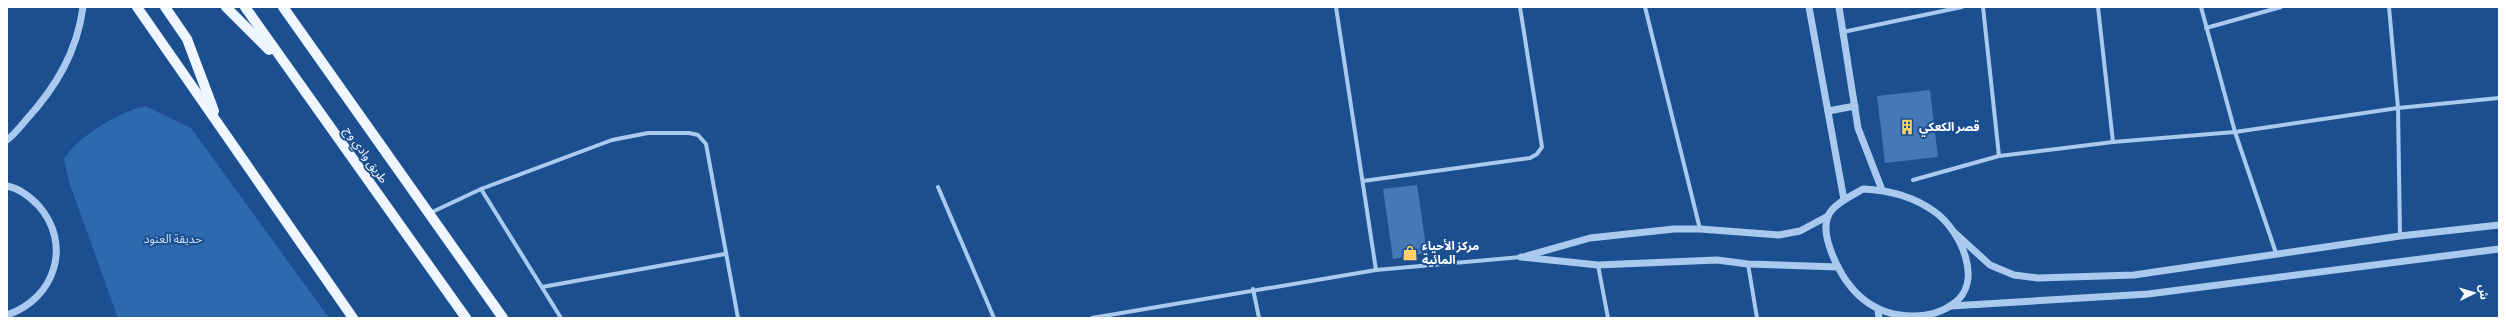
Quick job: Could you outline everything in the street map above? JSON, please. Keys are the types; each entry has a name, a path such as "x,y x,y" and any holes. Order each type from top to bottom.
{"main road":[{"path":"137,7 354,318"},
{"path":"165,7 187,39 219,125"},
{"path":"226,7 288,68"},
{"name":"طريق وادي وج","path":"245,7 466,318"},
{"path":"283,7 503,318"}],"street":[{"path":"7,140 43,101 67,64 80,27 83,7"},
{"path":"1336,7 1376,270"},
{"path":"1363,181 1530,158 1537,154 1542,147 1520,7"},
{"path":"1645,7 1700,229"},
{"path":"1809,7 1844,200"},
{"path":"1839,7 1858,128 1882,190"},
{"path":"1843,32 1962,7"},
{"path":"1983,7 1999,156"},
{"path":"2098,7 2113,142"},
{"path":"2201,7 2235,132 2276,253"},
{"path":"2206,28 2280,7"},
{"path":"2389,7 2398,108 2400,236"},
{"path":"1913,180 1999,156 2113,142 2235,132 2398,108 2499,98"},
{"path":"1828,111 1855,106"},
{"path":"428,214 481,189 612,140 648,132 689,133 698,135 706,144 725,254 738,318"},
{"path":"7,186 31,198 46,214 55,234 57,257 51,278 39,297 22,310 7,315"},
{"path":"938,187 994,318"},
{"path":"481,189 561,318"},
{"path":"1092,318 1253,289 1376,270 1522,257 1590,238 1700,229 1743,234 1780,235 1800,231 1828,216 1844,200 1863,189 1882,190 1914,200 1935,212 1990,266 2014,275 2038,278 2134,275 2400,236 2499,225"},
{"path":"1828,216 1826,238 1838,267 1856,294 1878,310 1900,316 1925,316 1944,311 1960,299 1968,286 1968,266 1955,233"},
{"path":"1950,306 2148,294 2498,251"},
{"path":"542,287 725,254"},
{"path":"1522,257 1598,265 1717,260 1748,264 1838,267"},
{"path":"1748,264 1757,318"},
{"path":"1598,265 1608,318"},
{"path":"1253,289 1258,318"},
{"path":"1878,310 1879,318"}],"green space":[{"name":"حديقة العنود","path":"145,106 191,128 329,318 118,318 69,182 64,159 79,142 100,126 134,109"}],"building":[{"name":"قصر الكعكي","path":"1930,90 1938,157 1885,163 1877,96"},
{"path":"1417,185 1427,253 1393,259 1383,189"}],"place":[{"name":"قصر الكعكي","path":"1907,127"},
{"name":"مركز الأحياء المائية","path":"1410,253"}]}
